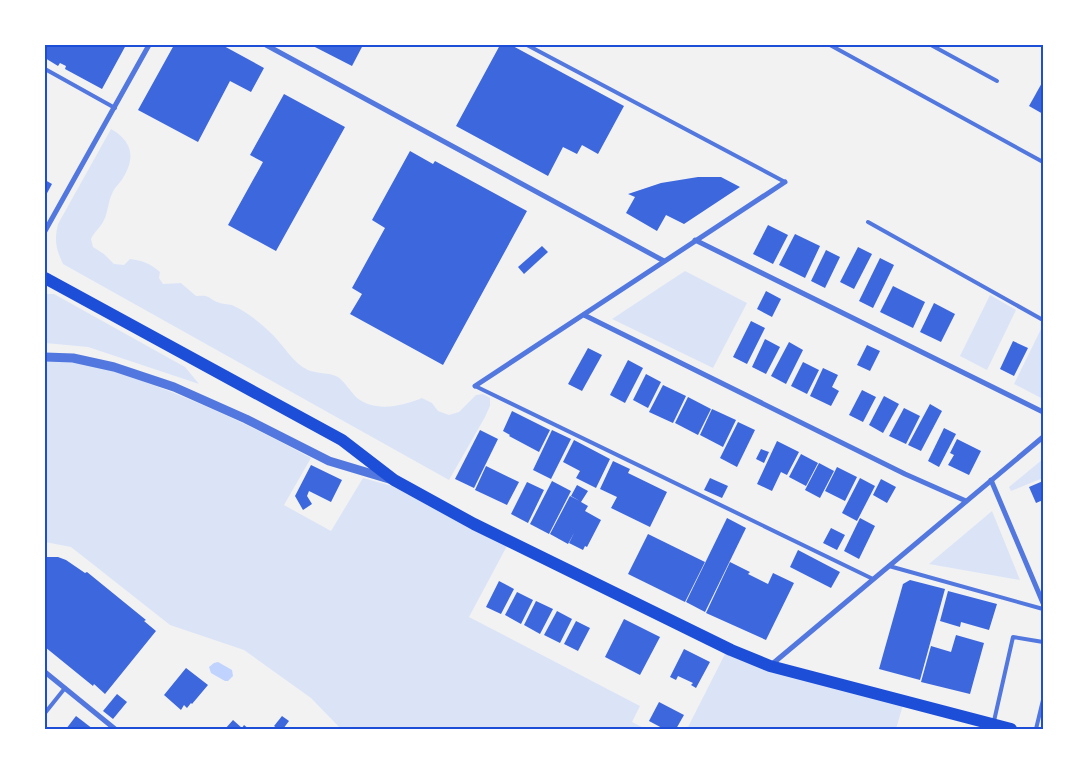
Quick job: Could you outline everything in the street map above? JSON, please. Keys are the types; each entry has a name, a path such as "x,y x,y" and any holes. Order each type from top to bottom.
{"main road":[{"path":"45,278 342,440 394,480 474,524 731,650 770,666 1011,729"}],"street":[{"path":"45,231 149,45"},
{"path":"266,45 664,261"},
{"path":"475,386 785,182"},
{"path":"696,240 1043,412"},
{"path":"584,315 905,474 966,501"},
{"path":"45,358 73,358 114,367 174,387 246,419 329,461 394,480"},
{"path":"770,666 1043,437"},
{"path":"992,480 1043,603"},
{"path":"45,672 115,729"}],"lane":[{"path":"527,45 785,182"},
{"path":"830,45 1043,162"},
{"path":"931,45 997,82"},
{"path":"45,69 115,108"},
{"path":"868,222 1043,320"},
{"path":"475,386 873,579"},
{"path":"889,566 1043,609"},
{"path":"993,724 1013,637 1043,642"},
{"path":"45,713 65,688"},
{"path":"1036,729 1043,700"}],"shaded area":[{"path":"111,129 124,139 127,144 130,150 130,163 123,178 113,192 104,220 91,239 93,247 114,264 124,265 130,259 146,263 160,272 159,278 163,284 181,283 196,296 206,296 217,302 232,305 254,318 269,331 293,359 303,367 308,370 338,377 363,402 372,405 389,406 422,398 432,403 438,411 449,415 459,412 476,395 483,394 490,398 490,406 485,417 449,480 63,264 56,245 58,224"},
{"path":"685,271 747,303 713,368 612,319"},
{"path":"45,294 54,294 185,367 199,384 88,347 45,343"},
{"path":"990,295 1016,310 987,370 960,356"},
{"path":"1043,325 1043,399 1014,384"},
{"path":"56,359 111,371 169,391 241,422 311,458 284,505 331,531 363,478 392,486 507,546 469,617 640,706 632,722 646,729 341,729 311,698 244,650 170,625 71,547 45,542 45,361"},
{"path":"1043,459 1043,478 1011,491 1009,487"},
{"path":"992,511 1020,580 929,564"},
{"path":"726,652 903,705 896,729 687,729"}],"water":[{"path":"218,662 232,670 233,676 228,681 211,673 209,667"}],"building":[{"path":"45,45 126,45 102,89 65,69 66,66 60,63 58,66 45,58"},
{"path":"174,45 222,45 264,68 251,92 230,81 198,142 138,110"},
{"path":"311,45 363,45 352,66"},
{"path":"500,45 511,45 624,106 598,154 582,145 577,154 563,147 548,176 456,126"},
{"path":"1043,81 1043,114 1029,106"},
{"path":"284,94 345,127 276,251 228,225 263,162 250,155"},
{"path":"410,151 433,164 435,161 527,211 443,365 350,314 362,294 352,288 385,228 372,220"},
{"path":"698,177 721,177 740,187 684,224 666,215 657,231 626,213 635,197 628,194 661,183"},
{"path":"45,180 52,184 45,197"},
{"path":"768,225 788,235 773,264 753,254"},
{"path":"795,234 820,246 805,278 779,265"},
{"path":"542,246 548,252 524,274 518,267"},
{"path":"858,247 872,254 854,289 840,282"},
{"path":"826,250 840,257 825,288 811,281"},
{"path":"880,258 894,265 873,308 859,301"},
{"path":"893,286 925,302 913,328 880,312"},
{"path":"766,291 781,299 772,317 757,309"},
{"path":"934,303 955,314 941,342 920,332"},
{"path":"751,321 765,328 747,364 733,357"},
{"path":"765,339 780,347 766,374 752,367"},
{"path":"1013,341 1028,348 1014,376 1000,369"},
{"path":"789,342 803,350 786,384 771,376"},
{"path":"867,345 880,351 870,371 857,365"},
{"path":"588,348 602,355 582,391 568,384"},
{"path":"628,360 643,368 625,403 610,395"},
{"path":"803,362 819,370 807,394 791,386"},
{"path":"823,368 838,375 832,387 839,391 831,406 810,396"},
{"path":"646,374 661,382 648,408 633,400"},
{"path":"663,385 686,396 673,423 649,412"},
{"path":"862,390 876,397 863,422 849,415"},
{"path":"884,396 899,404 883,433 869,425"},
{"path":"688,397 711,409 698,435 675,423"},
{"path":"930,404 942,411 921,451 908,445"},
{"path":"904,408 920,416 906,444 889,436"},
{"path":"712,409 736,420 723,447 700,435"},
{"path":"512,411 550,430 539,452 503,431"},
{"path":"738,422 755,430 737,467 720,458"},
{"path":"944,428 956,434 939,467 928,461"},
{"path":"480,430 498,439 474,488 455,479"},
{"path":"552,430 571,439 551,479 533,470"},
{"path":"957,439 981,451 969,475 948,465 954,455 950,453"},
{"path":"574,440 610,459 596,488 576,478 580,471 563,462"},
{"path":"777,441 799,452 787,475 781,472 772,491 757,484"},
{"path":"761,449 769,452 764,463 756,459"},
{"path":"801,454 818,463 806,486 789,477"},
{"path":"613,461 630,469 628,473 667,492 650,527 611,508 617,497 600,489"},
{"path":"819,463 834,471 820,498 805,490"},
{"path":"311,465 342,480 331,502 309,491 307,496 312,504 303,510 295,496"},
{"path":"486,466 519,482 507,505 475,490"},
{"path":"837,467 857,477 845,501 825,491"},
{"path":"710,478 728,486 722,498 704,490"},
{"path":"860,478 875,486 857,521 842,513"},
{"path":"881,479 896,487 887,503 873,495"},
{"path":"552,481 571,491 549,534 530,524"},
{"path":"1043,481 1043,500 1036,503 1029,487"},
{"path":"527,482 544,490 528,523 511,514"},
{"path":"577,485 588,491 581,502 588,506 585,511 601,520 587,547 585,546 583,550 569,543 574,533 568,544 550,534 570,496 580,501 571,496"},
{"path":"727,518 746,528 705,612 686,602"},
{"path":"860,518 875,526 859,559 844,551"},
{"path":"831,528 845,535 837,550 823,543"},
{"path":"648,534 705,562 685,602 628,574"},
{"path":"798,550 840,572 831,588 790,567"},
{"path":"45,557 58,557 85,573 87,572 146,620 144,621 156,631 105,694 45,647"},
{"path":"730,562 768,584 773,573 794,583 766,640 706,613"},
{"path":"910,580 945,589 920,680 879,669 903,584"},
{"path":"499,581 514,589 501,614 486,607"},
{"path":"948,591 997,604 989,630 961,622 960,627 940,621"},
{"path":"517,592 533,600 521,624 505,615"},
{"path":"536,601 553,609 540,634 524,625"},
{"path":"557,611 572,619 560,643 544,635"},
{"path":"624,619 660,637 640,675 605,657"},
{"path":"576,621 590,628 578,651 564,644"},
{"path":"956,635 984,643 970,694 921,682 931,646 951,652"},
{"path":"684,649 710,662 696,688 691,685 693,683 678,676 676,680 670,677"},
{"path":"186,668 208,685 192,704 187,708 184,705 181,710 164,695"},
{"path":"117,694 127,702 113,719 103,711"},
{"path":"659,702 684,715 676,729 664,729 649,721"},
{"path":"76,716 93,729 66,729"},
{"path":"282,716 289,721 283,729 278,729 274,726"},
{"path":"233,720 242,728 244,725 249,729 225,729"}]}
